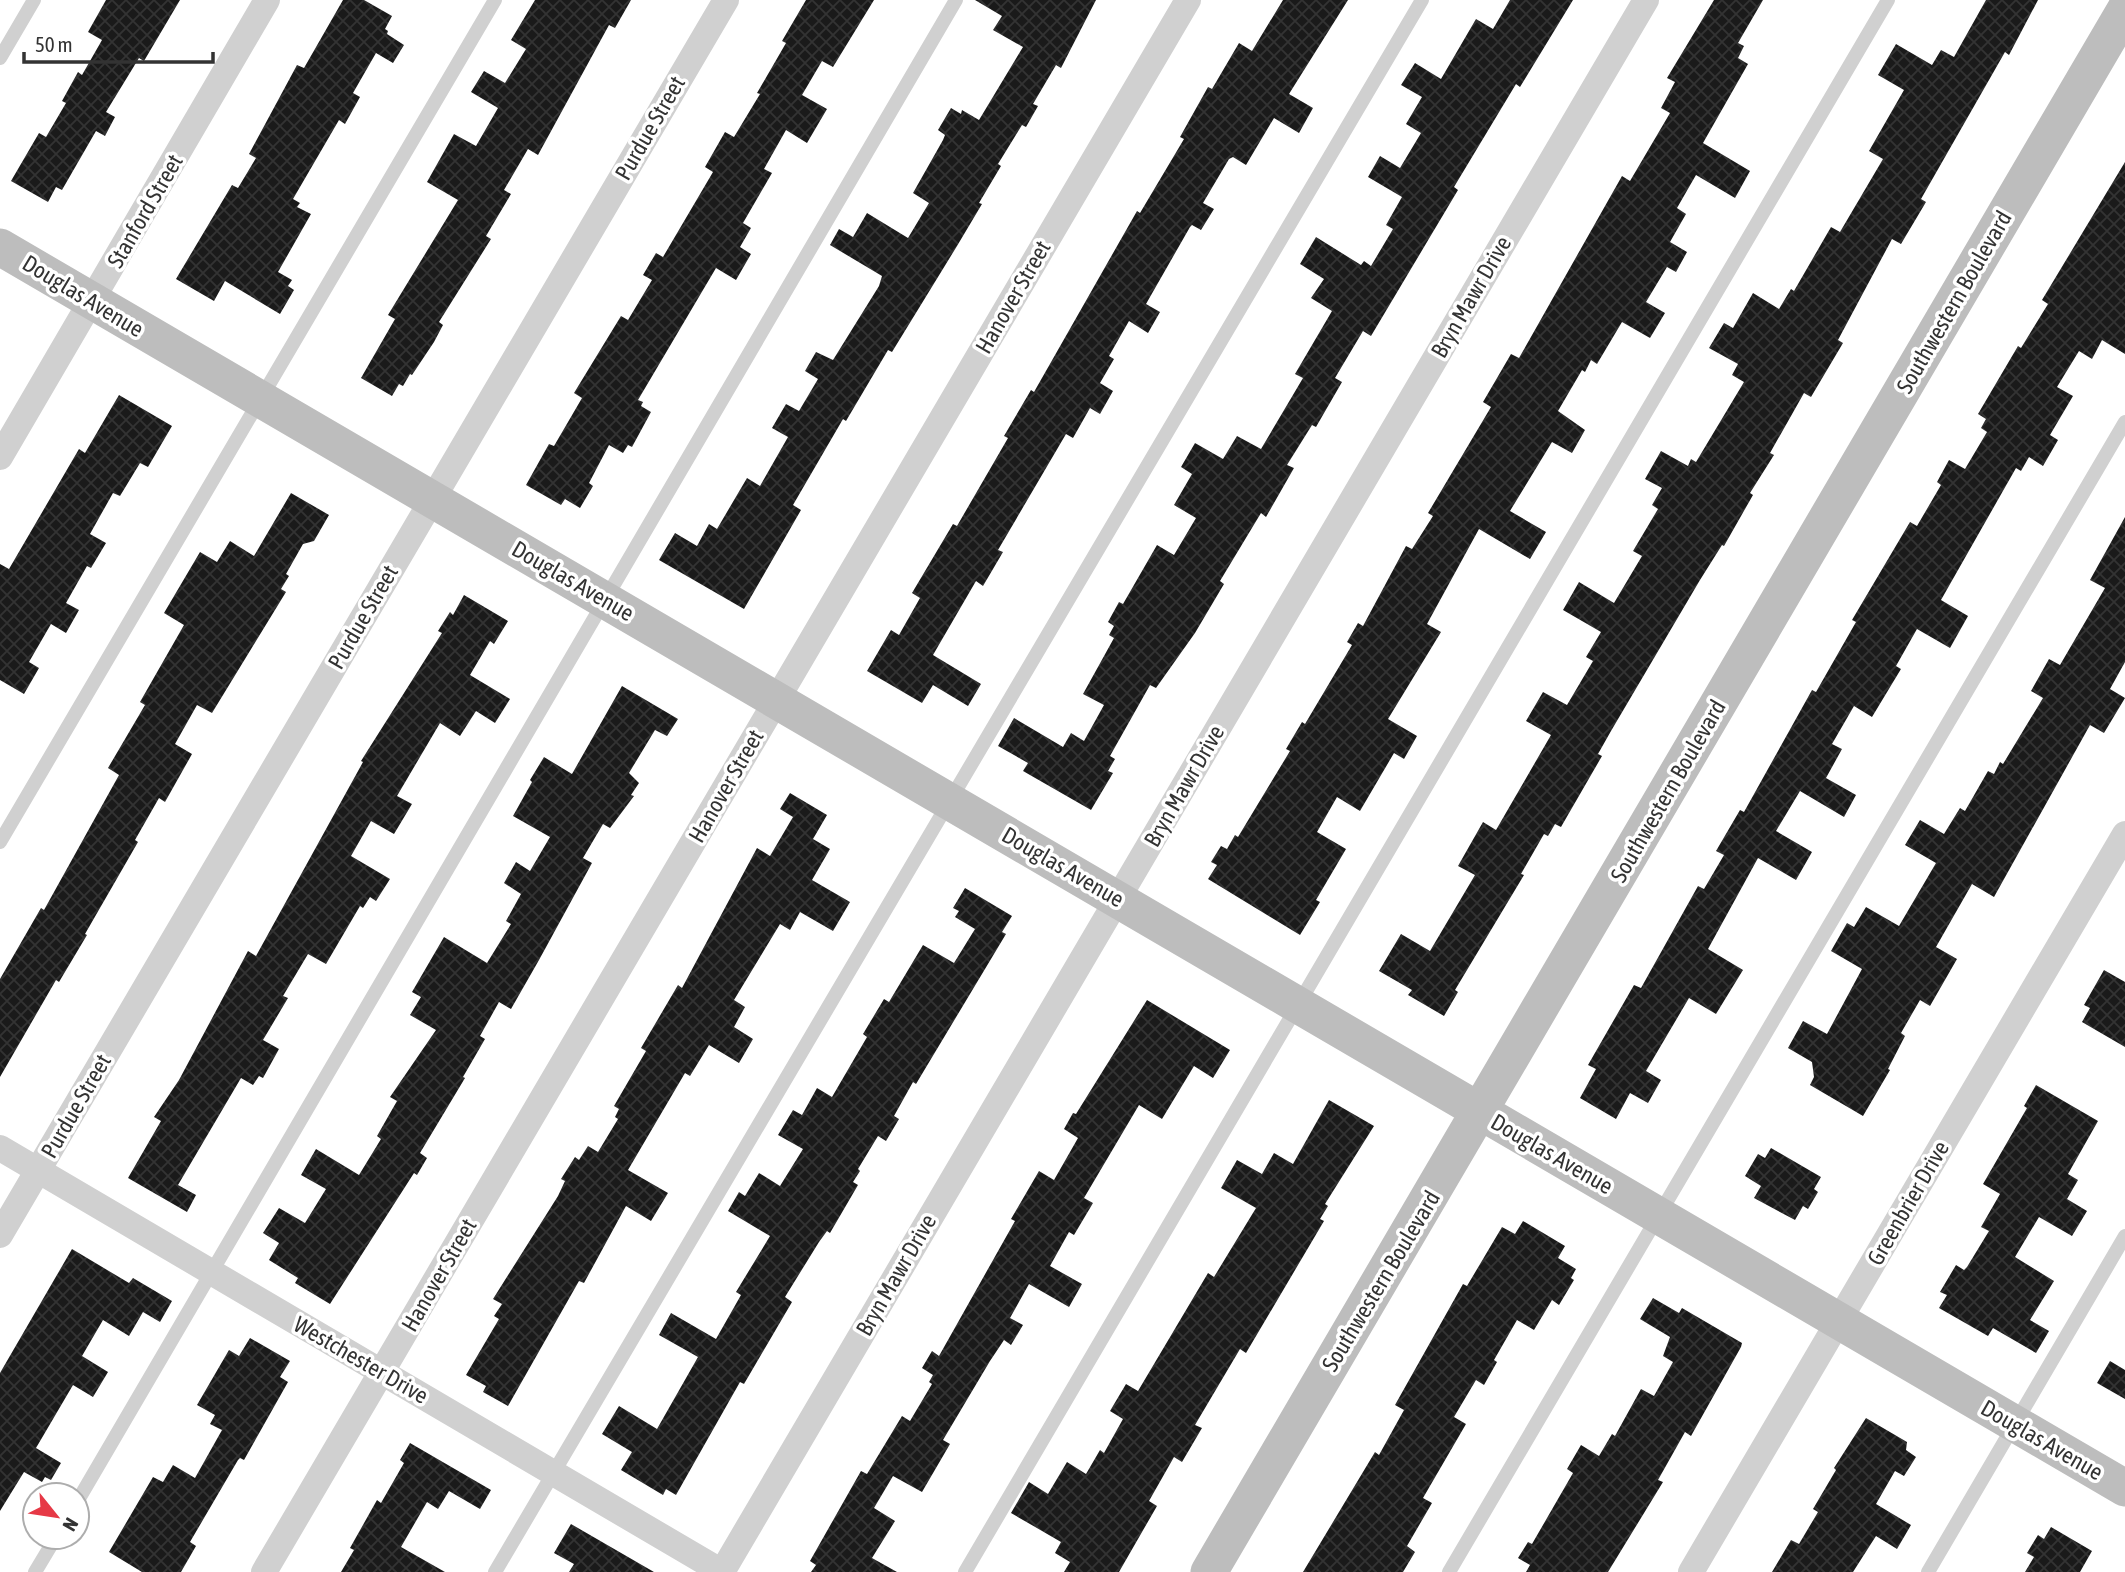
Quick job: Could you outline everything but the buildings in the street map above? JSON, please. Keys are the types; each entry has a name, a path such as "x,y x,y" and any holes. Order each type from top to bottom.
{"street":[{"name":"Stanford Street","path":"0,457 267,0"},
{"name":"Purdue Street","path":"0,1235 726,0"},
{"name":"Hanover Street","path":"264,1572 1188,0"},
{"name":"Bryn Mawr Drive","path":"722,1572 1646,0"},
{"path":"2118,0 2125,7"},
{"name":"Southwestern Boulevard","path":"1209,1572 2125,7"},
{"name":"Douglas Avenue","path":"0,247 2125,1488"},
{"name":"Greenbrier Drive","path":"1690,1572 2125,834"},
{"name":"Westchester Drive","path":"0,1148 722,1572"}],"lane":[{"path":"0,58 34,0"},
{"path":"0,842 495,0"},
{"path":"89,1481 956,0"},
{"path":"495,1572 1422,0"},
{"path":"965,1572 1296,1004 1888,0"},
{"path":"1449,1572 2125,422"},
{"path":"1928,1572 2125,1236"},
{"path":"35,1572 48,1551"}]}
